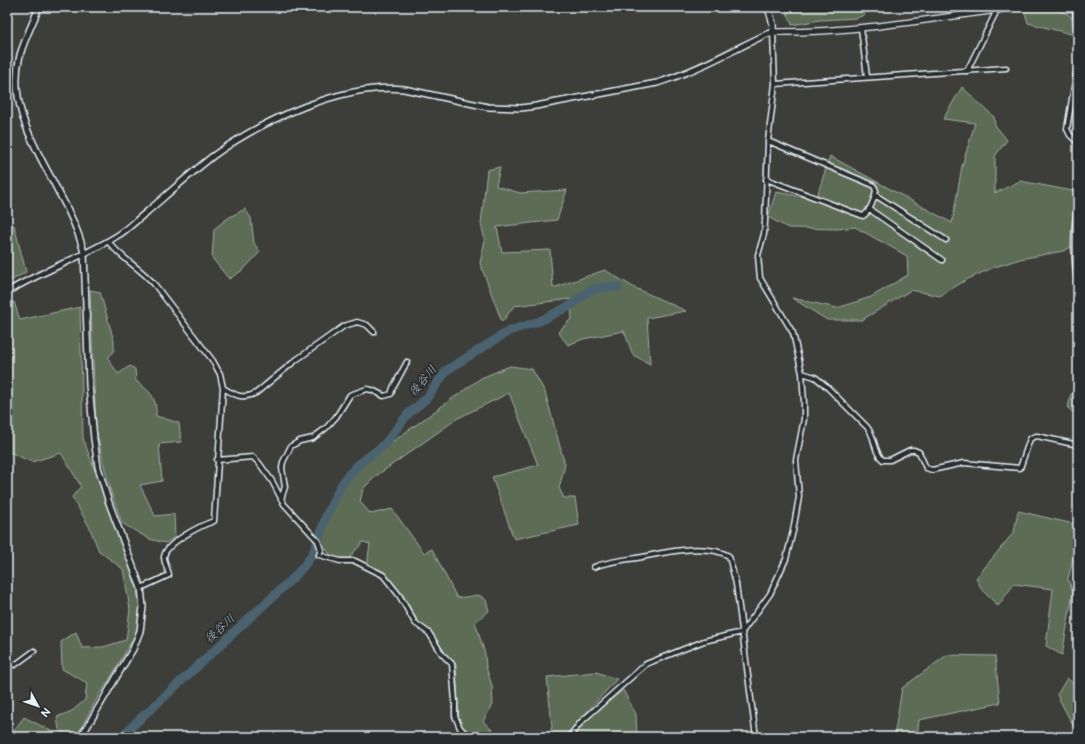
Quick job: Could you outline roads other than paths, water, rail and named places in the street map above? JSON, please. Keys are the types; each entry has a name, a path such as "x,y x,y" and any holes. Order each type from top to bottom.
{"main road":[{"path":"768,7 773,24 773,32 810,33 861,28 1017,7"},
{"path":"1074,7 1078,9"}],"street":[{"path":"40,7 20,55 17,80 19,104 24,123 78,232 84,253 90,400 98,466 109,503 141,588 143,607 137,641 81,737"},
{"path":"1074,7 1078,28"},
{"path":"967,71 997,10"},
{"path":"861,28 867,77"},
{"path":"7,292 26,281 108,241 122,232 196,170 225,148 291,112 326,100 364,90 391,88 404,89 488,107 504,108 536,106 668,79 694,70 773,32 774,84 768,141 765,222 764,234 758,255 760,278 793,333 802,372 804,419 796,460 799,497 786,559 770,594 742,632 704,641 646,664 580,722 569,737"},
{"path":"1078,62 1067,129 1070,135 1078,143"},
{"path":"774,84 1006,68"},
{"path":"766,179 863,216 866,215 875,195 875,188 873,185 768,141"},
{"path":"875,195 946,240"},
{"path":"1078,203 1074,222 1074,240 1078,290"},
{"path":"869,209 942,260"},
{"path":"108,241 113,248 147,275 155,284 213,361 220,374 223,388 214,521 193,531 170,547 164,556 169,575 141,588"},
{"path":"223,388 237,395 249,397 296,360 344,326 358,322 367,325 374,332"},
{"path":"281,499 285,487 282,468 283,462 291,446 300,441 313,438 326,428 350,395 367,389 384,396 391,394 407,362"},
{"path":"802,372 815,377 826,386 867,426 872,433 878,455 883,460 890,460 910,450 914,450 919,452 926,468 932,470 964,463 1020,468 1030,439 1033,437 1037,436 1078,444"},
{"path":"217,460 253,457 272,481 281,499 318,541 321,550 320,555 340,561 355,561 384,575 399,595 415,623 430,633 442,654 452,664 455,716 460,728 469,737"},
{"path":"594,568 605,563 672,552 701,549 722,552 729,556"},
{"path":"731,551 729,556 736,584 756,737"},
{"path":"7,660 16,665 34,651"}],"waterway":[{"name":"後谷川","path":"319,539 326,516 340,487 348,475 360,463 384,445 408,414 426,399 447,370 509,331 540,321 571,305 589,291 603,287 618,287"},
{"name":"後谷川","path":"150,710 294,577 304,566 317,543"},
{"name":"後谷川","path":"121,737 146,713"}]}
